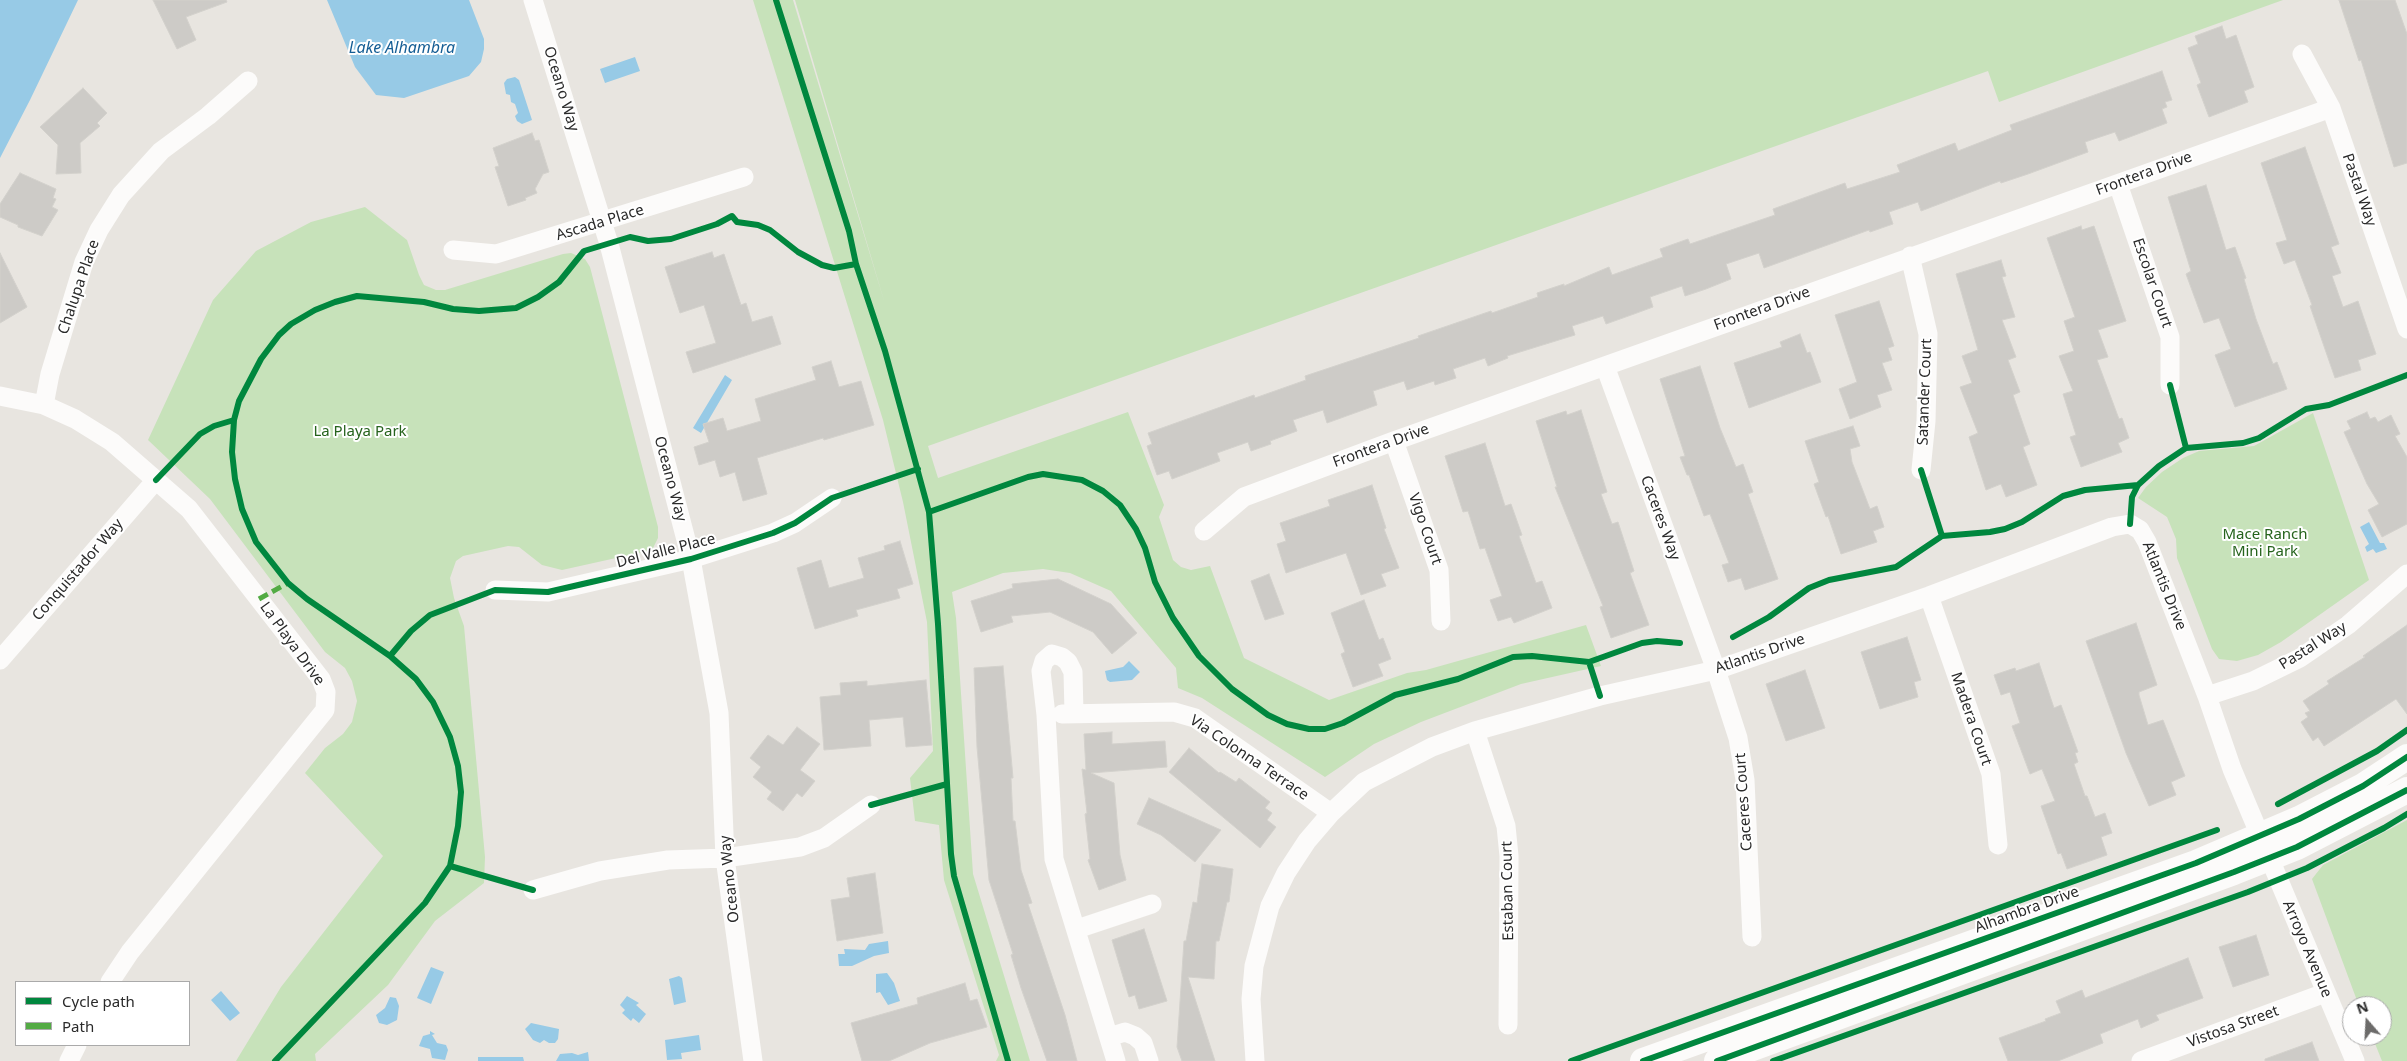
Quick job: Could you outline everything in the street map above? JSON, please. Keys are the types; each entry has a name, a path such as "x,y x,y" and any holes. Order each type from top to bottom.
{"main road":[{"name":"Alhambra Drive","path":"1717,1061 2264,847 2299,819 2363,786 2407,757"},
{"name":"Alhambra Drive","path":"1643,1061 2196,863 2264,847 2297,847 2407,790"}],"street":[{"name":"Oceano Way","path":"534,0 603,223 691,559 719,714 725,858 753,1061"},
{"name":"Pastal Way","path":"2302,54 2331,108 2407,329"},
{"name":"Chalupa Place","path":"44,405 50,374 84,262 99,230 121,195 161,150 208,116 248,81"},
{"name":"Frontera Drive","path":"1204,530 1244,498 1394,441 1910,256 2331,108"},
{"name":"Ascada Place","path":"453,250 496,254 603,223 744,177"},
{"name":"Escolar Court","path":"2118,184 2170,337 2170,385"},
{"name":"Satander Court","path":"1910,256 1928,334 1926,421 1921,470"},
{"name":"Caceres Way","path":"1605,366 1716,670"},
{"name":"La Playa Drive","path":"0,396 44,405 75,419 112,442 189,509 321,679 326,692 325,710 136,944 111,981"},
{"name":"Vigo Court","path":"1394,441 1439,570 1441,621"},
{"name":"Conquistador Way","path":"0,660 156,480"},
{"name":"Del Valle Place","path":"495,590 548,592 691,559 773,534 795,523 832,498"},
{"name":"Atlantis Drive","path":"1255,1061 1251,999 1254,966 1270,906 1286,873 1307,841 1331,813 1364,782 1432,747 1476,731 1600,696 1716,670 1929,596 2112,527 2130,524 2140,530 2147,542 2207,696 2232,769 2264,847"},
{"name":"Pastal Way","path":"2207,696 2252,681 2300,658 2348,625 2407,574"},
{"name":"Madera Court","path":"1929,596 1991,774 1998,844"},
{"path":"1074,712 1073,672 1068,662 1062,657 1052,654 1044,661 1042,671 1054,859 1116,1061"},
{"name":"Caceres Court","path":"1716,670 1738,738 1745,780 1752,937"},
{"name":"Via Colonna Terrace","path":"1046,715 1074,712 1174,712 1195,718 1331,813"},
{"name":"Estaban Court","path":"1476,731 1506,826 1509,856 1508,1025"},
{"path":"533,890 600,871 668,860 725,858 800,847 824,838 871,805"},
{"name":"Arroyo Avenue","path":"2264,847 2355,1061"},
{"path":"1077,930 1152,904"},
{"name":"Vistosa Street","path":"2141,1061 2325,993"},
{"path":"1109,1037 1125,1032 1135,1036 1143,1043 1149,1061"},
{"path":"69,1061 76,1046"}],"green space":[{"path":"753,0 793,0 885,304 795,0 2283,0 1999,102 1988,71 928,446 938,478 1128,412 1164,505 1159,517 1173,560 1181,567 1191,570 1210,566 1244,658 1329,700 1407,673 1426,670 1586,625 1601,666 1521,684 1421,722 1374,744 1325,777 1202,698 1178,688 1176,668 1111,591 1070,573 1043,569 1003,573 952,592 956,618 973,874 1030,1061 996,1061 999,1055 944,880 939,825 915,821 910,778 933,751 927,622 903,502 883,420"},
{"name":"La Playa Park","path":"365,207 407,240 424,285 436,290 445,290 563,254 571,253 585,259 590,267 658,527 658,538 652,550 562,570 542,565 519,547 508,546 463,556 456,561 450,578 454,598 464,626 485,857 484,883 435,921 388,985 315,1054 316,1061 236,1061 281,987 383,856 305,773 325,748 343,734 352,722 357,701 352,681 345,668 325,652 210,499 148,440 213,300 256,251 311,222"},
{"name":"Mace Ranch Mini Park","path":"2313,413 2369,580 2281,642 2258,655 2237,661 2219,659 2212,649 2177,558 2176,539 2167,517 2138,498 2146,487 2162,472 2183,458 2199,451 2254,446"},
{"path":"2407,820 2407,1061 2382,1061 2376,1046 2392,1046 2392,996 2355,996 2312,879 2323,865"}],"water":[{"path":"0,0 78,0 0,158"},
{"name":"Lake Alhambra","path":"327,0 469,0 484,39 481,62 469,76 404,98 376,95 355,67"},
{"path":"635,57 640,71 605,83 600,69"},
{"path":"515,77 519,80 532,120 522,124 517,121 515,116 518,113 515,104 511,102 510,95 506,94 504,83 507,79"},
{"path":"725,375 732,380 701,433 693,428"},
{"path":"2369,522 2380,543 2384,543 2387,549 2376,553 2373,549 2367,552 2365,547 2369,544 2360,527"},
{"path":"1129,661 1140,672 1132,680 1110,682 1107,680 1105,671 1123,667"},
{"path":"888,941 889,953 874,956 852,966 839,966 838,954 845,954 844,949 865,950 869,944"},
{"path":"431,967 444,972 431,1004 417,998"},
{"path":"887,973 894,983 900,1001 888,1005 880,992 876,993 876,974"},
{"path":"679,976 682,978 686,1002 674,1005 669,979"},
{"path":"221,991 240,1013 230,1021 211,1000"},
{"path":"627,996 639,1003 636,1005 646,1014 639,1023 633,1018 631,1021 622,1013 625,1010 620,1005"},
{"path":"390,997 396,998 399,1006 397,1020 387,1025 379,1023 376,1015 385,1008"},
{"path":"531,1023 559,1029 558,1039 555,1043 549,1043 544,1040 540,1043 533,1040 525,1029"},
{"path":"430,1031 435,1034 432,1035 437,1043 446,1045 448,1050 445,1060 432,1058 430,1049 419,1046 423,1036 430,1034"},
{"path":"699,1035 701,1050 681,1053 682,1059 667,1060 665,1040"},
{"path":"588,1052 589,1061 556,1061 560,1054 572,1053 578,1055"},
{"path":"478,1057 523,1057 524,1061 478,1061"}],"building":[{"path":"153,0 226,0 227,2 186,17 196,40 177,49"},
{"path":"2339,0 2395,0 2407,34 2407,163 2394,167 2361,60 2359,61"},
{"path":"2222,26 2226,39 2236,35 2254,87 2244,91 2248,102 2209,117 2197,85 2201,83 2188,48 2198,44 2195,36"},
{"path":"2162,71 2172,100 2165,102 2167,107 2162,109 2167,123 2119,141 2115,132 2085,142 2088,152 2001,183 2000,181 1921,211 1918,202 1889,212 1893,224 1870,232 1869,230 1764,268 1759,253 1726,264 1731,279 1706,289 1685,296 1682,286 1650,297 1653,307 1634,314 1606,324 1603,316 1572,326 1575,335 1507,356 1508,358 1488,366 1485,358 1453,369 1456,378 1435,385 1434,381 1407,390 1404,381 1373,391 1377,405 1327,423 1323,410 1293,420 1297,431 1270,441 1271,444 1251,451 1248,442 1217,453 1220,461 1172,479 1169,471 1157,475 1147,446 1152,444 1148,433 1254,395 1255,398 1306,380 1305,376 1419,338 1418,336 1538,297 1537,293 1564,284 1564,286 1609,267 1612,275 1663,257 1660,249 1688,239 1690,244 1775,215 1773,209 1845,183 1847,189 1900,172 1897,165 1955,143 1958,151 2012,130 2010,125"},
{"path":"83,88 107,113 97,123 100,126 80,143 81,173 56,174 58,145 40,127"},
{"path":"532,133 535,141 539,140 549,172 543,174 535,189 537,193 525,198 526,200 508,206 495,167 499,166 493,148"},
{"path":"2305,147 2339,244 2331,247 2341,273 2332,276 2343,307 2358,301 2376,354 2358,360 2361,370 2335,378 2310,306 2312,305 2295,260 2284,264 2276,243 2287,240 2261,163"},
{"path":"20,173 56,189 53,198 56,199 52,207 58,210 42,236 18,227 18,225 0,217 0,204"},
{"path":"2206,185 2226,250 2235,247 2246,278 2244,279 2256,319 2273,364 2277,362 2287,389 2235,407 2215,355 2231,349 2219,318 2204,323 2186,274 2191,271 2168,197"},
{"path":"2081,226 2082,230 2094,226 2126,321 2098,330 2108,357 2097,360 2119,419 2122,418 2129,438 2118,443 2122,452 2081,467 2070,437 2076,435 2063,394 2073,391 2059,356 2074,351 2064,321 2075,317 2047,238"},
{"path":"712,252 714,258 724,254 741,305 746,303 752,322 772,316 781,344 693,373 686,352 716,343 704,305 680,313 665,267"},
{"path":"0,253 27,307 0,323"},
{"path":"2001,260 2006,276 2002,277 2015,317 2002,320 2016,357 2008,360 2020,392 2013,395 2030,444 2023,447 2037,485 2006,497 2001,484 1986,490 1969,437 1978,433 1960,387 1972,383 1962,356 1978,350 1956,274"},
{"path":"1879,301 1894,346 1888,348 1892,360 1882,363 1892,390 1877,395 1881,407 1850,419 1839,389 1857,382 1835,315"},
{"path":"1800,334 1807,353 1810,352 1821,382 1749,408 1734,363 1782,347 1780,342"},
{"path":"831,361 839,387 861,381 874,425 757,458 767,494 743,501 735,472 720,477 715,460 699,465 694,447 709,442 703,424 723,418 727,431 761,421 755,399 816,380 812,367"},
{"path":"1700,366 1720,428 1736,467 1743,464 1753,492 1748,494 1778,579 1745,590 1741,578 1728,582 1722,565 1729,563 1710,514 1704,516 1689,475 1687,475 1680,457 1685,456 1660,379"},
{"path":"1581,410 1607,492 1601,494 1612,524 1618,522 1634,571 1630,573 1649,625 1611,638 1600,607 1603,606 1555,487 1557,487 1536,421 1566,411 1567,415"},
{"path":"2367,412 2370,419 2375,417 2378,422 2391,415 2400,434 2395,436 2407,457 2407,524 2382,537 2368,510 2379,504 2367,484 2344,432 2351,429 2347,421"},
{"path":"1853,426 1860,446 1850,449 1852,462 1870,509 1877,506 1884,527 1873,531 1877,542 1841,554 1828,516 1826,517 1814,484 1819,482 1805,441"},
{"path":"1485,443 1505,506 1511,504 1522,535 1519,536 1536,583 1542,581 1552,608 1514,623 1511,617 1498,621 1490,600 1502,596 1485,548 1480,549 1468,511 1463,512 1445,456"},
{"path":"1372,485 1386,528 1384,529 1399,568 1381,574 1386,586 1361,595 1346,553 1286,573 1277,544 1286,541 1280,523 1330,506 1328,500"},
{"path":"900,541 913,584 897,589 900,598 856,610 858,616 815,629 797,568 821,560 829,588 864,578 858,558 885,550 884,546"},
{"path":"1269,574 1284,614 1265,620 1251,581"},
{"path":"1058,579 1111,604 1137,633 1112,654 1093,632 1050,612 1011,616 1013,622 981,632 971,601 1013,588 1012,584"},
{"path":"1364,600 1379,640 1383,638 1391,659 1378,664 1383,676 1353,687 1341,654 1345,652 1331,613"},
{"path":"2136,623 2157,685 2139,692 2148,725 2163,720 2185,776 2171,782 2176,795 2149,806 2126,753 2086,641"},
{"path":"2407,625 2407,714 2396,699 2324,746 2318,737 2313,741 2301,722 2308,717 2305,713 2310,711 2303,701 2329,684 2327,681 2365,657 2363,656"},
{"path":"1907,637 1921,680 1914,682 1918,697 1880,709 1861,652"},
{"path":"2039,663 2054,708 2061,705 2078,752 2075,753 2078,762 2074,764 2085,796 2087,796 2095,817 2105,813 2112,833 2101,837 2107,855 2067,869 2061,853 2058,854 2041,806 2055,801 2042,769 2030,774 2012,726 2020,723 2010,692 2001,695 1994,675 2015,668 2016,671"},
{"path":"1003,666 1013,778 1011,778 1013,821 1015,821 1021,870 1032,903 1028,904 1065,1015 1077,1061 1047,1061 1021,988 1011,955 1013,954 989,880 977,747 974,668"},
{"path":"1805,670 1825,728 1786,741 1766,684"},
{"path":"926,680 932,745 906,747 903,717 869,720 871,746 824,750 820,697 841,695 840,683 867,681 867,686"},
{"path":"797,727 820,744 800,770 815,781 802,797 797,793 783,811 767,799 772,792 753,777 761,767 750,758 768,735 783,745"},
{"path":"1112,732 1112,744 1165,741 1167,767 1091,773 1114,783 1120,855 1126,880 1099,890 1088,860 1090,859 1085,814 1087,813 1082,769 1086,770 1084,734"},
{"path":"1189,748 1219,773 1236,782 1239,778 1270,802 1265,808 1272,813 1267,820 1276,827 1260,848 1169,772"},
{"path":"1149,798 1221,830 1195,862 1161,835 1137,824"},
{"path":"1202,864 1233,869 1229,902 1227,902 1219,941 1216,941 1214,979 1188,977 1215,1061 1182,1061 1177,1047 1184,941 1186,941 1193,902 1197,903"},
{"path":"875,873 883,933 837,941 831,900 850,897 847,878"},
{"path":"1144,929 1167,1001 1139,1009 1135,995 1129,997 1112,940"},
{"path":"2256,935 2269,975 2233,987 2219,947"},
{"path":"2188,958 2203,998 2156,1015 2159,1020 2141,1028 2138,1019 2100,1034 2103,1043 2058,1061 2008,1061 1999,1038 2046,1021 2045,1019 2061,1013 2056,1001 2082,990 2085,998"},
{"path":"965,983 970,1001 977,999 987,1027 930,1043 889,1061 862,1061 851,1023 918,1004 917,998"},
{"path":"2312,1042 2319,1061 2265,1061 2265,1059"}],"marked path":[{"path":"259,599 288,583"}],"cycle path":[{"path":"776,0 849,231 856,264 885,351 929,512 954,876 1008,1061"},
{"path":"275,1061 425,903 450,866 458,826 461,792 458,766 450,737 433,702 416,679 390,656 307,599 288,583 256,542 242,509 235,479 232,452 234,420 239,401 261,359 279,335 291,324 315,310 335,302 357,296 424,302 453,309 479,311 516,308 538,297 559,282 584,251 630,237 648,241 671,239 717,224 732,216 737,222 758,225 770,230 798,252 822,265 834,268 856,264"},
{"path":"2130,524 2132,497 2138,485 2159,466 2186,448 2243,443 2259,438 2306,409 2329,405 2407,375"},
{"path":"2170,385 2186,448"},
{"path":"156,480 200,434 214,426 234,420"},
{"path":"390,656 411,631 430,615 495,590 548,592 691,559 773,533 795,523 832,498 918,469"},
{"path":"1921,470 1942,536"},
{"path":"929,512 1028,477 1043,474 1082,480 1103,491 1120,505 1136,529 1145,548 1155,582 1173,618 1199,656 1232,689 1268,715 1287,724 1309,729 1325,729 1343,723 1395,695 1458,679 1513,657 1532,656 1589,662 1600,696"},
{"path":"1733,637 1769,617 1809,588 1829,580 1896,567 1942,536 2005,529 2022,522 2063,496 2085,490 2138,485"},
{"path":"1589,662 1642,643 1657,641 1680,643"},
{"path":"2278,804 2377,751 2407,730"},
{"path":"1643,1061 2196,863 2299,819 2363,786 2407,757"},
{"path":"871,805 947,784"},
{"path":"1717,1061 2234,872 2297,847 2407,790"},
{"path":"1773,1061 2248,892 2307,868 2407,814"},
{"path":"1571,1061 2217,830"},
{"path":"450,866 533,890"}]}
